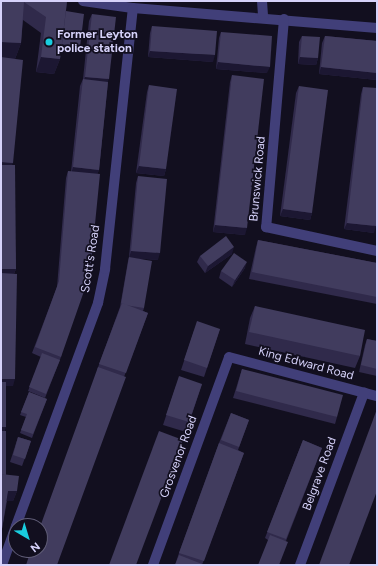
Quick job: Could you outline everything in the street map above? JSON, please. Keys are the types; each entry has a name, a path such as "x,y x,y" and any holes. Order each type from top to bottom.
{"street":[{"path":"83,1 134,8 262,17 377,28"},
{"path":"262,1 262,17"},
{"name":"Scott's Road","path":"19,518 101,290 106,262 134,8"},
{"name":"Brunswick Road","path":"284,19 266,227 377,251"},
{"name":"King Edward Road","path":"229,357 377,396"},
{"name":"Grosvenor Road","path":"153,565 229,357"},
{"name":"Belgrave Road","path":"300,565 364,393"},
{"name":"Scott's Road","path":"2,565 8,548"}],"building":[{"name":"Former Leyton police station","path":"1,1 67,1 60,59 41,57 46,17 24,2 21,43 1,42"},
{"path":"66,11 84,14 80,47 62,44"},
{"path":"92,14 116,17 109,79 85,77"},
{"path":"152,26 217,31 215,55 150,51"},
{"path":"221,32 272,36 270,67 218,62"},
{"path":"302,36 320,37 318,58 300,57"},
{"path":"325,36 377,41 377,73 321,67"},
{"path":"1,57 23,60 13,163 1,162"},
{"path":"232,75 264,79 247,228 215,225"},
{"path":"83,79 108,82 99,170 73,167"},
{"path":"149,85 177,89 166,169 139,166"},
{"path":"299,86 328,90 312,213 283,209"},
{"path":"363,87 377,88 376,226 347,223"},
{"path":"1,165 15,165 16,269 1,269"},
{"path":"68,171 100,174 90,274 61,357 35,347 59,281"},
{"path":"138,176 167,179 160,253 131,251"},
{"path":"226,236 234,247 208,266 200,256"},
{"path":"258,240 377,263 377,297 252,272"},
{"path":"234,253 247,262 235,280 221,271"},
{"path":"129,257 152,261 144,308 121,304"},
{"path":"1,273 17,274 15,379 1,379"},
{"path":"122,303 148,313 126,373 99,364"},
{"path":"255,306 365,330 360,356 249,332"},
{"path":"197,321 220,329 207,368 184,360"},
{"path":"367,339 377,341 377,369 361,365"},
{"path":"42,353 60,360 46,394 29,387"},
{"path":"98,367 126,377 57,565 26,565 28,558 48,558 48,518 43,518"},
{"path":"242,369 343,395 337,417 236,391"},
{"path":"179,376 202,384 189,422 166,415"},
{"path":"1,382 6,382 6,427 1,427"},
{"path":"29,392 47,399 33,434 21,430 27,414 21,412"},
{"path":"377,409 377,491 349,565 319,565"},
{"path":"231,413 249,420 239,447 221,440"},
{"path":"1,431 6,431 6,475 1,474"},
{"path":"159,431 183,440 136,565 109,565"},
{"path":"18,437 31,441 25,459 13,455"},
{"path":"303,440 322,448 286,539 267,532"},
{"path":"219,443 244,453 204,561 179,553"},
{"path":"1,474 19,476 17,491 8,491 1,535"},
{"path":"270,535 288,542 279,565 258,565"},
{"path":"179,555 202,564 175,565"}],"place":[{"name":"Former Leyton police station","path":"49,42"}]}
